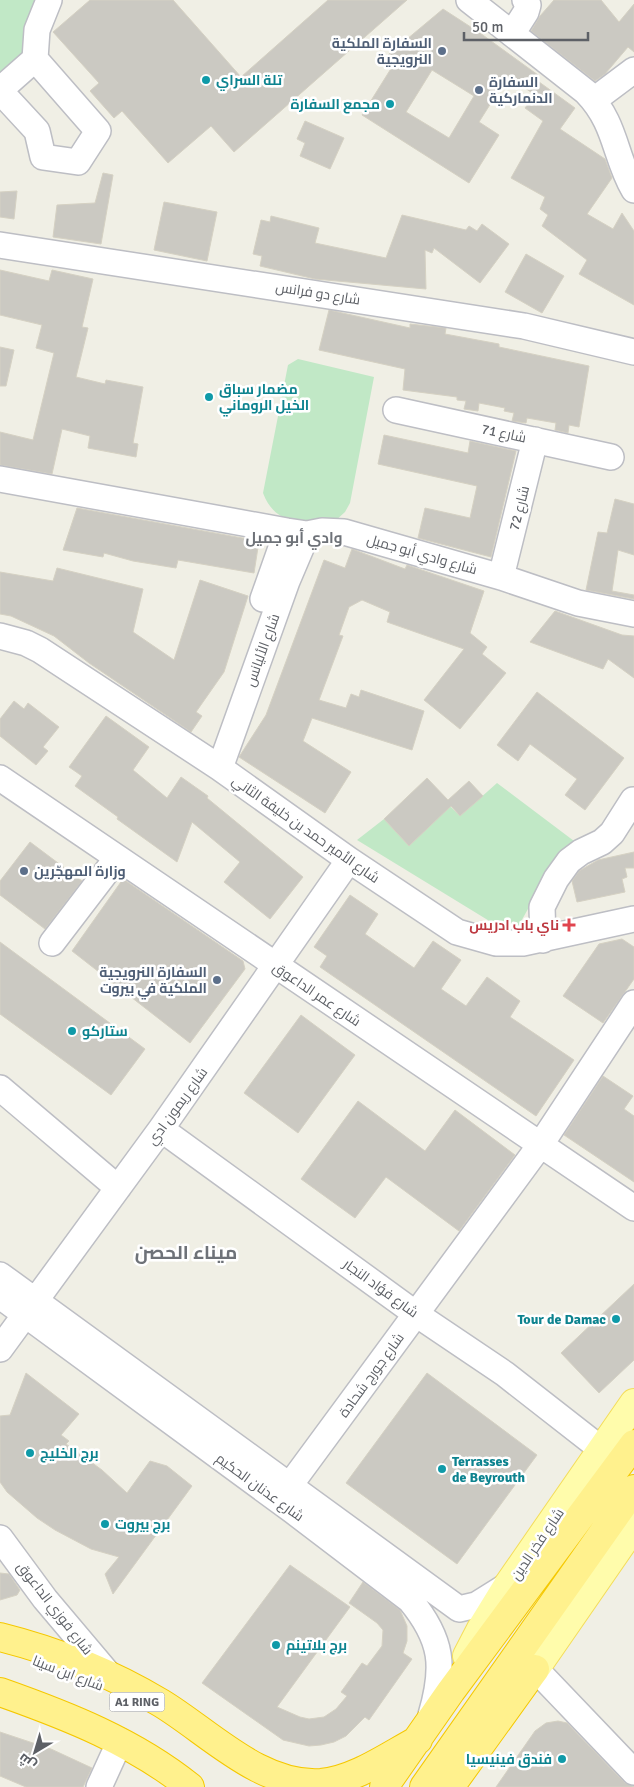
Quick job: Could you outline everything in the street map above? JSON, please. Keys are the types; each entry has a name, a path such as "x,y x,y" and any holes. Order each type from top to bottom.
{"highway":[{"path":"384,1787 451,1691 634,1444"},
{"path":"450,1787 634,1489"},
{"path":"0,1637 30,1644 74,1659 110,1676 161,1703 248,1762 292,1780 321,1783 346,1777 423,1732"},
{"name":"شارع ابن سينا","path":"0,1648 69,1672 140,1703 197,1738 257,1787"},
{"path":"424,1787 527,1660"},
{"path":"0,1692 85,1724 120,1741 148,1756 190,1787"}],"main road":[{"name":"شارع فخر الدين","path":"451,1691 481,1629 508,1585 634,1403"},
{"path":"527,1660 634,1526"}],"street":[{"path":"35,59 98,131 78,162 43,158 37,131 0,90 35,59 37,30 49,0"},
{"path":"469,0 594,100 610,124 634,190"},
{"path":"512,34 526,12 528,5 525,0"},
{"path":"594,100 634,70"},
{"path":"0,121 25,118"},
{"name":"شارع دو فرانس","path":"0,245 524,326 634,352"},
{"name":"شارع 71","path":"396,410 612,457"},
{"name":"شارع 72","path":"502,577 535,440"},
{"name":"شارع وادي أبو جميل","path":"0,479 297,532 344,532 502,577 578,604 634,614"},
{"name":"شارع الأليانس","path":"213,764 297,532"},
{"name":"شارع الأمير حمد بن خليفة الثاني","path":"0,636 18,640 40,650 213,764 348,860 444,924 467,936 496,943 542,940 634,919"},
{"name":"شارع عمر الداعوق","path":"0,778 634,1208"},
{"path":"542,940 542,907 556,879 569,861 581,852 602,842 612,833 633,800"},
{"path":"52,943 117,858"},
{"name":"شارع ريمون ادي","path":"0,1348 161,1129 276,967 348,860"},
{"name":"شارع جورج شحادة","path":"290,1485 541,1144 634,1003"},
{"path":"0,1088 118,1188"},
{"name":"شارع فؤاد النجار","path":"161,1129 416,1314 505,1374 601,1449"},
{"name":"شارع عدنان الحكيم","path":"0,1275 30,1307 410,1600 430,1628 437,1643 440,1657 440,1683 423,1732"},
{"name":"شارع عدنان الحكيم","path":"0,1296 30,1307 290,1485 459,1609 476,1605 508,1585"},
{"name":"شارع فوزي الداعوق","path":"0,1538 45,1599 110,1676"},
{"path":"527,1660 634,1772"},
{"path":"99,1787 120,1741"}],"green space":[{"path":"0,0 38,0 25,52 0,76"},
{"path":"298,359 374,377 350,503 345,512 334,522 301,522 283,517 275,512 263,493 288,365"},
{"path":"497,783 574,841 556,859 519,925 491,922 357,840 384,819 409,846 450,806 460,816"}],"building":[{"name":"تلة السراي","path":"90,0 173,0 241,77 328,0 407,0 234,152 211,126 168,163 122,111 114,118 90,91 99,83 53,32"},
{"path":"554,0 601,0 619,22 634,4 634,52 628,47 605,74 595,81 531,31 540,16"},
{"path":"443,9 538,75 535,79 575,108 560,129 605,159 612,178 587,214 613,229 622,213 634,231 634,305 579,274 587,260 542,226 548,215 540,209 545,197 511,178 543,121 525,108 535,95 508,76 479,122 499,135 469,183 362,115 392,67 382,60","holes":["432,70 474,96 449,138 406,112"]},
{"path":"305,121 344,138 330,169 300,156 305,143 297,139"},
{"path":"103,173 113,175 101,244 53,237 57,205 95,203"},
{"path":"17,191 14,219 0,217 0,192"},
{"path":"164,202 217,212 207,261 154,250"},
{"path":"402,215 466,230 469,226 477,231 482,224 509,244 480,283 434,248 432,253 425,250 426,289 315,279 260,266 262,256 253,254 261,220 270,222 271,216 319,228 315,243 386,258"},
{"path":"526,254 564,276 542,313 505,292"},
{"path":"0,270 49,281 52,270 93,279 82,327 88,328 76,377 105,384 106,380 143,387 133,443 138,444 136,457 88,448 90,436 62,429 52,474 0,465 0,432 33,440 54,353 36,348 42,325 0,315"},
{"path":"329,310 410,328 410,324 446,328 445,334 499,344 499,347 589,366 579,427 569,425 568,433 555,430 556,423 527,418 526,423 512,421 514,413 504,411 505,408 479,403 478,411 464,409 466,401 457,400 457,397 403,390 405,369 319,350"},
{"path":"0,347 14,350 6,386 0,386"},
{"path":"384,435 468,453 470,441 516,451 491,557 418,538 425,508 470,518 477,486 378,464"},
{"path":"615,499 634,504 634,555 618,550 612,591 634,595 634,599 586,590 598,532 607,533"},
{"path":"77,508 259,541 254,573 178,560 176,568 133,561 104,553 103,557 63,550"},
{"path":"352,549 405,569 407,565 484,591 470,633 487,647 482,654 506,673 460,729 424,700 464,649 387,622 390,612 362,600 349,607 339,635 343,636 319,700 346,708 351,694 359,697 361,690 424,711 412,750 312,718 303,741 351,772 325,813 239,757 266,715 324,560 345,568"},
{"path":"57,568 143,589 133,632 174,660 200,580 248,596 224,672 196,712 202,716 191,732 89,663 54,636 11,616 0,614 0,572 53,581"},
{"path":"555,611 622,635 634,636 634,678 608,659 603,669 530,642"},
{"path":"537,692 624,758 585,810 565,795 577,779 530,744 518,761 497,745"},
{"path":"14,701 24,709 28,703 59,727 43,747 48,751 36,765 0,736 0,719"},
{"path":"106,716 149,747 133,770 167,798 181,777 208,796 207,798 303,877 270,919 224,882 240,862 192,822 177,862 75,786 82,776 69,767"},
{"path":"427,778 448,800 469,781 483,796 460,816 451,806 409,846 384,819"},
{"path":"30,842 82,881 45,929 0,895 0,881"},
{"path":"634,852 634,868 625,868 627,877 622,879 625,892 577,902 572,881 579,871 598,860"},
{"path":"123,879 243,961 245,969 190,1043 72,951"},
{"path":"350,895 378,914 365,934 414,968 433,941 461,960 441,989 466,1006 487,977 520,1001 510,1017 574,1060 536,1116 320,967 327,956 314,947"},
{"path":"622,939 634,947 634,979 603,1023 563,996 599,944"},
{"name":"ستاركو","path":"0,942 145,1049 111,1095 0,1014"},
{"path":"301,1015 355,1055 298,1133 244,1093"},
{"path":"603,1076 633,1096 624,1109 634,1116 634,1182 564,1135"},
{"path":"358,1101 425,1151 455,1110 515,1155 459,1231 386,1177 355,1218 301,1179"},
{"name":"Tour de Damac","path":"634,1284 634,1360 599,1393 561,1353"},
{"path":"26,1373 79,1414 61,1435 69,1441 66,1444 102,1470 127,1493 150,1461 167,1466 192,1486 113,1594 105,1574 119,1557 91,1549 55,1530 37,1518 7,1492 0,1482 0,1416 10,1415"},
{"name":"Terrasses de Beyrouth","path":"427,1373 537,1455 457,1564 346,1483"},
{"name":"برج بلاتينم","path":"290,1565 350,1607 277,1707 309,1719 324,1717 336,1709 347,1696 341,1692 362,1663 367,1666 382,1646 383,1630 377,1623 349,1603 363,1582 400,1610 407,1626 407,1641 403,1653 412,1659 369,1720 365,1717 346,1736 334,1742 321,1745 309,1746 283,1740 202,1683"},
{"path":"0,1573 9,1574 20,1590 17,1595 0,1600"},
{"name":"فندق فينيسيا","path":"558,1721 567,1723 624,1782 634,1787 496,1787 535,1731 546,1723"},
{"path":"0,1732 51,1749 92,1768 83,1787 26,1787 0,1776"}],"place":[{"name":"السفارة الملكية النرويجية","path":"442,51"},
{"name":"تلة السراي","path":"206,80"},
{"name":"السفارة الدنماركية","path":"479,90"},
{"name":"مجمع السفارة","path":"390,104"},
{"name":"مضمار سباق الخيل الروماني","path":"209,397"},
{"name":"وزارة المهجّرين","path":"24,871"},
{"name":"ناي باب ادريس","path":"569,925"},
{"name":"السفارة النرويجية الملكية في بيروت","path":"217,980"},
{"name":"ستاركو","path":"72,1031"},
{"name":"Tour de Damac","path":"616,1319"},
{"name":"برج الخليج","path":"30,1453"},
{"name":"Terrasses de Beyrouth","path":"442,1469"},
{"name":"برج بيروت","path":"105,1524"},
{"name":"برج بلاتينم","path":"276,1645"},
{"name":"فندق فينيسيا","path":"562,1759"}],"district":[{"name":"وادي أبو جميل","path":"294,538"},
{"name":"ميناء الحصن","path":"186,1252"}]}
